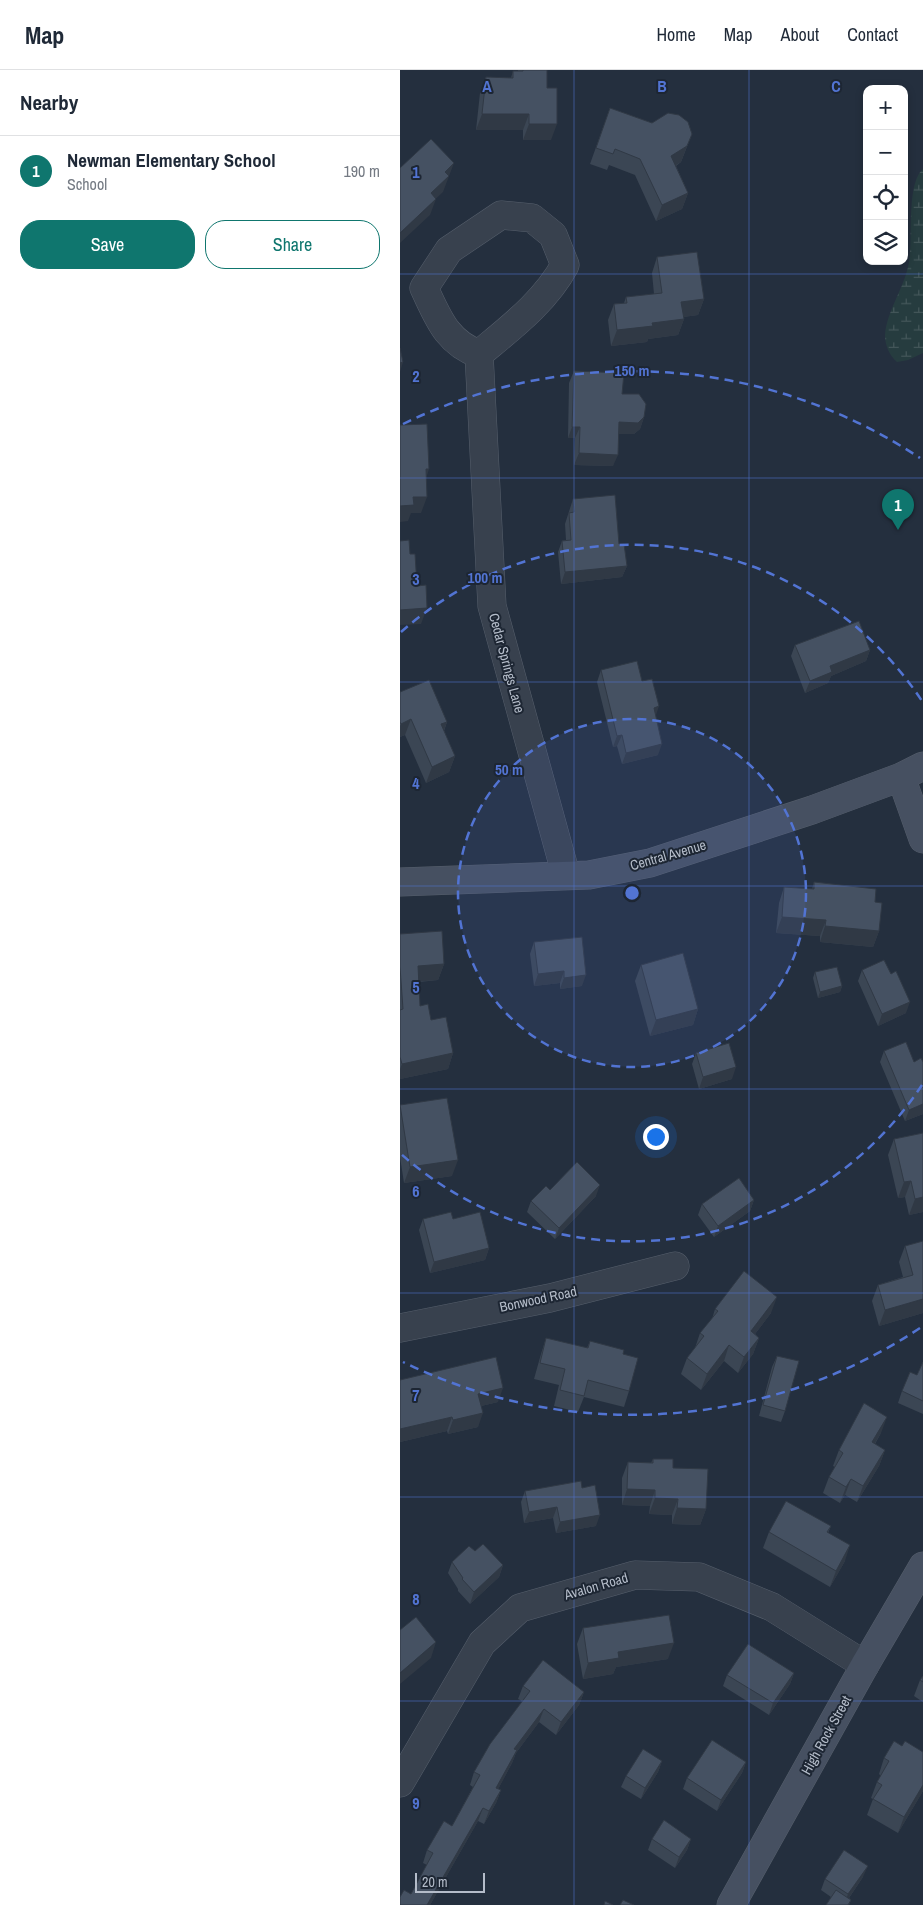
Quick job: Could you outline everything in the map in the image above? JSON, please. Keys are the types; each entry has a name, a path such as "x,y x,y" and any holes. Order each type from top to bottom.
{"main road":[{"name":"Central Avenue","path":"400,882 590,875 650,863 812,810 912,771"},
{"path":"912,771 923,839"},
{"name":"High Rock Street","path":"731,1905 865,1665 923,1566"}],"street":[{"path":"501,215 532,218 553,235 564,265 554,285 518,320 478,354 463,348 444,328 424,288 449,250 501,215"},
{"name":"Cedar Springs Lane","path":"478,354 492,606 566,875"},
{"name":"Bonwood Road","path":"400,1328 550,1298 675,1266"},
{"name":"Avalon Road","path":"400,1783 482,1643 520,1608 635,1575 699,1577 772,1607 865,1665"}],"green space":[{"path":"923,169 923,353 908,360 897,362 888,350 885,335 886,326 907,271 914,186"}],"building":[{"path":"547,70 547,88 557,88 557,124 529,124 529,114 482,114 486,77 513,78 513,71"},
{"path":"610,108 652,123 668,113 679,115 688,122 692,134 687,146 671,156 688,193 662,205 640,159 615,149 613,154 596,148"},
{"path":"431,139 454,163 445,172 449,176 431,193 436,199 400,233 400,168"},
{"path":"697,252 704,299 681,302 684,319 652,323 653,326 617,330 614,304 627,303 626,297 662,293 657,257"},
{"path":"400,348 403,362 400,363"},
{"path":"574,371 624,373 622,394 639,394 646,404 644,417 638,423 619,422 618,455 579,453 580,427 572,427"},
{"path":"427,424 429,469 426,469 427,497 413,497 414,505 400,506 400,425"},
{"path":"615,495 619,544 624,544 627,566 565,572 562,541 571,540 569,513 574,512 573,499"},
{"path":"409,540 410,554 415,554 417,586 426,585 427,608 400,610 400,541"},
{"path":"859,621 870,650 830,666 832,672 810,681 795,645"},
{"path":"637,661 642,681 652,679 659,706 654,708 662,744 626,753 622,735 617,736 601,670"},
{"path":"429,680 447,722 441,724 455,756 432,767 411,719 401,724 400,722 400,692"},
{"path":"814,882 876,889 875,902 882,903 879,931 825,926 826,920 782,917 784,887 814,889"},
{"path":"442,931 444,964 418,966 420,1006 428,1004 431,1020 446,1017 453,1053 402,1064 400,1057 400,1010 403,1009 400,934"},
{"path":"582,937 586,975 564,978 564,971 538,974 534,942"},
{"path":"683,953 698,1009 656,1020 641,965"},
{"path":"884,960 891,974 896,971 910,1002 882,1014 862,970"},
{"path":"837,967 842,986 820,992 815,972"},
{"path":"906,1042 914,1062 921,1058 923,1062 923,1104 909,1110 884,1051"},
{"path":"729,1043 736,1067 703,1077 696,1053"},
{"path":"447,1098 458,1160 410,1167 400,1105"},
{"path":"923,1133 923,1197 915,1199 911,1181 904,1182 894,1139"},
{"path":"577,1162 600,1185 559,1228 531,1201 546,1186 550,1190"},
{"path":"739,1178 754,1200 718,1226 702,1204"},
{"path":"451,1212 453,1219 480,1212 489,1248 434,1262 423,1219"},
{"path":"923,1241 923,1299 885,1310 878,1285 913,1275 905,1246"},
{"path":"744,1271 777,1297 751,1331 759,1338 744,1357 729,1345 707,1374 687,1358 704,1336 700,1333 718,1311 715,1309"},
{"path":"546,1338 588,1348 590,1341 624,1350 623,1354 638,1358 629,1391 588,1380 584,1396 560,1390 565,1369 540,1363"},
{"path":"777,1356 799,1361 785,1411 763,1405"},
{"path":"496,1357 503,1388 478,1394 483,1413 453,1420 452,1417 400,1429 400,1380"},
{"path":"923,1362 923,1401 902,1391 910,1372 917,1375"},
{"path":"864,1403 887,1417 872,1442 885,1450 863,1486 851,1479 846,1487 829,1477 843,1453 839,1450"},
{"path":"653,1459 673,1459 673,1468 708,1469 706,1509 677,1508 678,1499 655,1498 655,1490 627,1489 628,1462 653,1463"},
{"path":"581,1481 582,1488 595,1485 600,1515 560,1522 557,1507 529,1512 525,1491"},
{"path":"786,1501 831,1526 827,1532 850,1545 836,1571 769,1532"},
{"path":"483,1544 503,1565 474,1592 462,1579 452,1562 469,1546 475,1551"},
{"path":"669,1615 674,1643 618,1652 619,1658 588,1663 583,1628"},
{"path":"416,1617 436,1642 400,1673 400,1630"},
{"path":"748,1644 794,1673 773,1703 727,1675"},
{"path":"543,1660 584,1692 561,1722 544,1709 514,1749 517,1750 496,1788 501,1790 489,1811 483,1808 427,1905 400,1905 400,1897 404,1890 411,1894 433,1853 427,1850 444,1821 452,1826 480,1775 474,1772 490,1744 530,1691 523,1686"},
{"path":"712,1740 746,1762 721,1800 687,1778"},
{"path":"894,1741 902,1746 905,1741 923,1752 923,1785 904,1817 873,1799 882,1785 877,1782 889,1761 884,1758"},
{"path":"643,1749 662,1761 645,1788 626,1776"},
{"path":"664,1820 691,1839 679,1857 652,1839"},
{"path":"844,1850 868,1866 848,1894 825,1879"},
{"path":"836,1890 851,1900 848,1905 826,1905"},
{"path":"623,1900 634,1905 620,1905"},
{"path":"605,1901 613,1905 604,1905"}],"place":[{"name":"Newman Elementary School","path":"898,530"}]}
